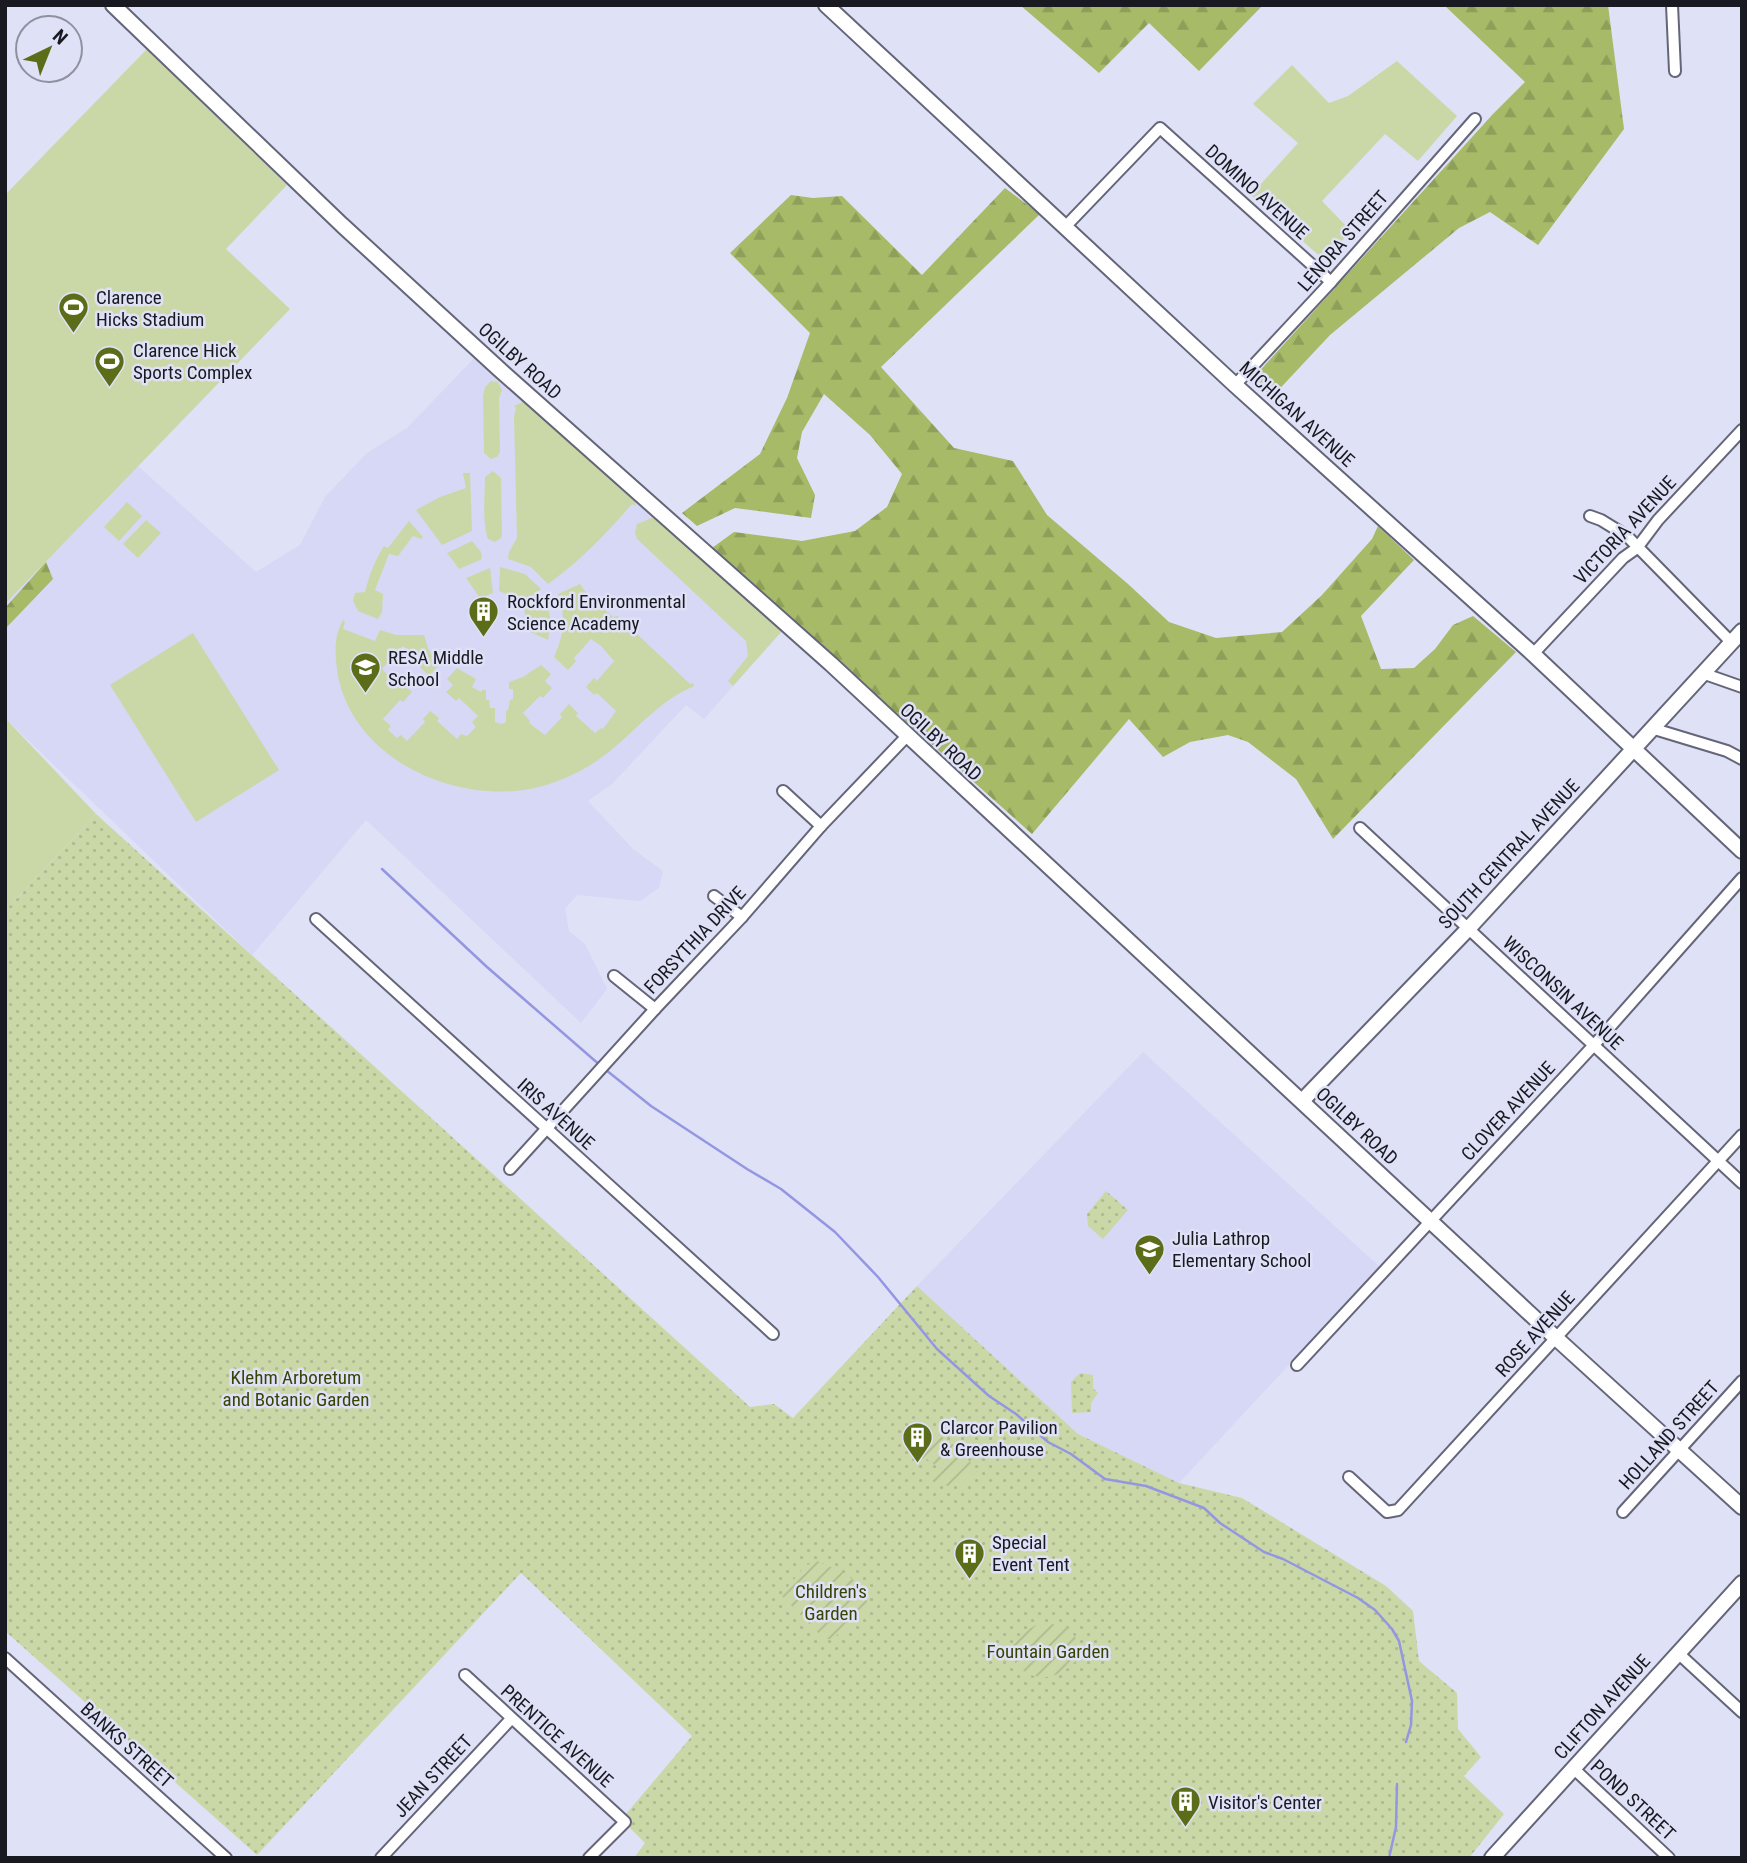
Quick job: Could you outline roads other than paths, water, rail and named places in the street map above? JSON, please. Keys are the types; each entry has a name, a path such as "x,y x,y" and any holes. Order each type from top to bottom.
{"street":[{"name":"OGILBY ROAD","path":"113,5 342,225 499,369 831,664 906,737 1742,1507"},
{"name":"MICHIGAN AVENUE","path":"826,5 1236,385 1533,654 1742,851"},
{"path":"1672,5 1675,71"},
{"name":"LENORA STREET","path":"1236,385 1475,119"},
{"name":"DOMINO AVENUE","path":"1065,227 1160,128 1331,282"},
{"name":"VICTORIA AVENUE","path":"1533,654 1623,558 1637,548 1658,520 1742,430"},
{"path":"1590,516 1627,536 1731,642"},
{"name":"SOUTH CENTRAL AVENUE","path":"1302,1101 1468,929 1742,631"},
{"path":"1702,673 1742,687"},
{"path":"1651,728 1706,744 1742,759"},
{"name":"FORSYTHIA DRIVE","path":"510,1169 655,1009 742,918 821,826 906,737"},
{"path":"783,791 821,826"},
{"name":"WISCONSIN AVENUE","path":"1360,828 1742,1183"},
{"name":"CLOVER AVENUE","path":"1297,1365 1594,1045 1742,878"},
{"path":"714,896 742,918"},
{"name":"IRIS AVENUE","path":"316,919 773,1334"},
{"path":"614,976 655,1009"},
{"name":"ROSE AVENUE","path":"1349,1476 1387,1512 1398,1510 1742,1135"},
{"name":"HOLLAND STREET","path":"1623,1512 1742,1381"},
{"name":"CLIFTON AVENUE","path":"1492,1858 1742,1583"},
{"path":"1678,1653 1742,1712"},
{"name":"BANKS STREET","path":"5,1658 226,1858"},
{"name":"PRENTICE AVENUE","path":"465,1675 625,1822 589,1858"},
{"name":"JEAN STREET","path":"381,1858 511,1719"},
{"name":"POND STREET","path":"1573,1768 1669,1858"}],"waterway":[{"path":"382,869 487,967 601,1066"},
{"path":"606,1070 651,1106 781,1189 835,1232 878,1277 937,1349 989,1396 1016,1414 1048,1442 1071,1454 1105,1479 1146,1486 1204,1508 1220,1523 1264,1552 1358,1598 1375,1610 1399,1641 1412,1701 1411,1725 1406,1742"},
{"path":"1389,1858 1396,1827 1397,1784"}],"place":[{"name":"Clarence Hicks Stadium","path":"73,335"},
{"name":"Clarence Hick Sports Complex","path":"110,388"},
{"name":"Rockford Environmental Science Academy","path":"484,639"},
{"name":"RESA Middle School","path":"365,695"},
{"name":"Julia Lathrop Elementary School","path":"1149,1276"},
{"name":"Clarcor Pavilion & Greenhouse","path":"917,1465"},
{"name":"Special Event Tent","path":"969,1580"},
{"name":"Visitor's Center","path":"1185,1829"}],"park label":[{"name":"Klehm Arboretum and Botanic Garden","path":"296,1388"},
{"name":"Children's Garden","path":"831,1602"},
{"name":"Fountain Garden","path":"1048,1651"}]}
